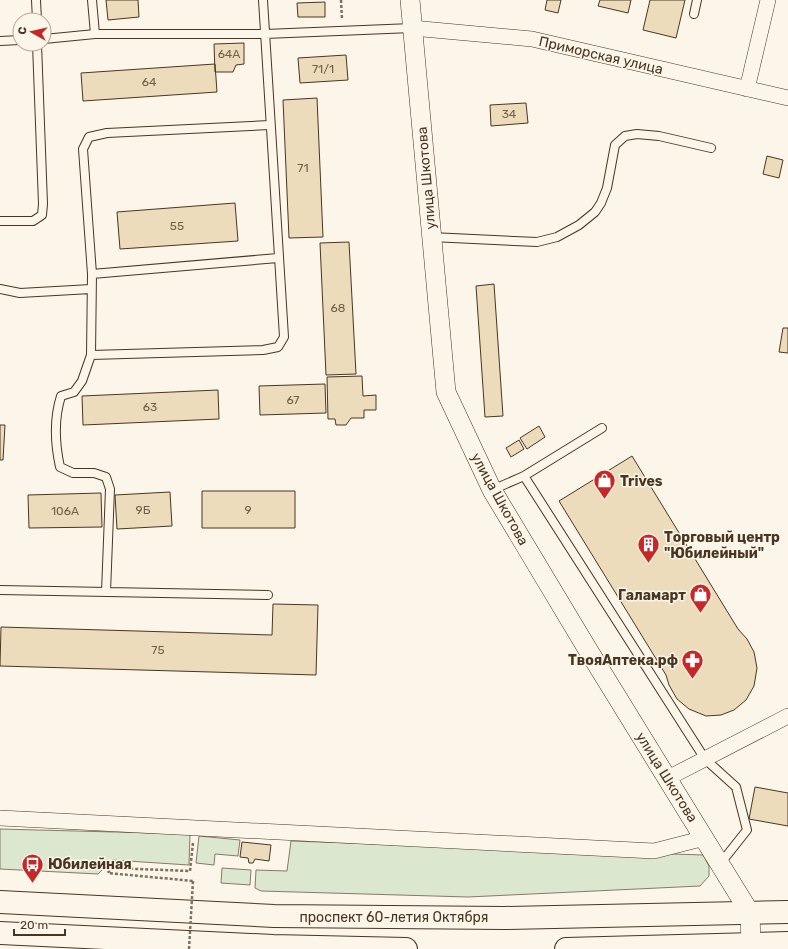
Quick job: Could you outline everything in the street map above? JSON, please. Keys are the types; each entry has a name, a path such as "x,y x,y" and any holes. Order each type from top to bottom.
{"highway":[{"name":"проспект 60-летия Октября","path":"0,902 274,916 504,918 788,912"},
{"path":"0,933 273,946 406,949"},
{"path":"566,949 788,943"}],"street":[{"name":"улица Шкотова","path":"410,0 446,392 492,490 585,646 668,778 750,913 751,944"},
{"path":"747,89 768,0"},
{"name":"Приморская улица","path":"412,28 532,39 788,98"},
{"path":"668,778 788,716"},
{"path":"0,818 654,851 705,838"}],"lane":[{"path":"36,0 37,12"},
{"path":"92,0 95,34"},
{"path":"91,355 263,350 278,347 284,337 263,0"},
{"path":"694,14 697,0"},
{"path":"52,38 95,34 265,34 412,28"},
{"path":"0,41 12,40"},
{"path":"0,221 33,221 42,215 43,204 37,52"},
{"path":"106,592 110,489 106,477 94,473 72,473 60,466 57,453 56,409 60,396 74,392 82,381 91,355 92,274 83,149 89,137 106,133 270,125"},
{"path":"432,237 537,242 557,237 579,225 595,212 601,203 607,188 615,145 625,136 637,134 659,136 711,148"},
{"path":"92,274 278,258"},
{"path":"0,289 20,293 91,290"},
{"path":"492,490 524,476 602,428"},
{"path":"524,476 705,760 736,787 747,830 720,864"},
{"path":"0,590 268,595"}],"path":[{"path":"341,0 343,31"},
{"path":"189,949 193,881 108,873 111,868 190,871 194,827"}],"green space":[{"path":"0,829 190,834 189,865 112,860 98,874 0,869"},
{"path":"199,836 240,840 238,856 215,854 214,865 196,863"},
{"path":"291,841 703,855 709,866 709,876 700,886 468,897 261,891 255,888 256,870 287,871"},
{"path":"222,868 251,870 250,885 221,883"}],"building":[{"path":"106,0 138,0 139,17 108,20"},
{"path":"547,0 561,0 558,13 545,10"},
{"path":"600,0 631,0 628,13 598,6"},
{"path":"650,0 685,0 676,38 643,30"},
{"path":"325,2 325,17 298,17 297,3"},
{"path":"244,43 244,64 236,65 233,72 215,72 214,44"},
{"path":"346,55 348,80 300,83 298,58"},
{"path":"215,64 217,92 83,101 81,73"},
{"path":"317,98 323,237 289,238 283,100"},
{"path":"526,103 528,123 491,126 490,105"},
{"path":"767,156 783,160 779,178 763,174"},
{"path":"235,203 238,241 120,249 117,212"},
{"path":"349,242 356,374 326,375 320,243"},
{"path":"494,284 503,416 485,417 476,286"},
{"path":"783,328 788,328 788,353 779,352"},
{"path":"362,376 363,396 376,395 376,410 364,410 364,418 351,418 346,425 336,425 335,419 328,419 327,377"},
{"path":"325,384 326,413 260,415 259,386"},
{"path":"218,390 219,419 83,425 82,396"},
{"path":"0,425 5,425 3,460 0,460"},
{"path":"539,426 545,437 527,449 520,438"},
{"path":"519,440 524,449 511,457 506,448"},
{"name":"Торговый центр \"Юбилейный\"","path":"632,456 738,629 747,639 754,652 757,668 754,686 746,700 734,710 721,715 706,716 689,709 677,699 669,685 666,675 559,501"},
{"path":"202,491 295,491 295,528 202,528"},
{"path":"170,492 172,526 117,529 115,495"},
{"path":"101,493 102,527 29,528 28,495"},
{"path":"273,604 318,605 316,675 0,666 1,627 272,635"},
{"path":"755,787 788,793 788,826 749,819"},
{"path":"242,842 271,845 269,861 255,859 253,863 249,863 248,858 240,857"}],"place":[{"name":"Trives","path":"604,500"},
{"name":"Торговый центр \"Юбилейный\"","path":"649,564"},
{"name":"Галамарт","path":"701,614"},
{"name":"ТвояАптека.рф","path":"693,680"},
{"name":"Юбилейная","path":"33,884"}]}
